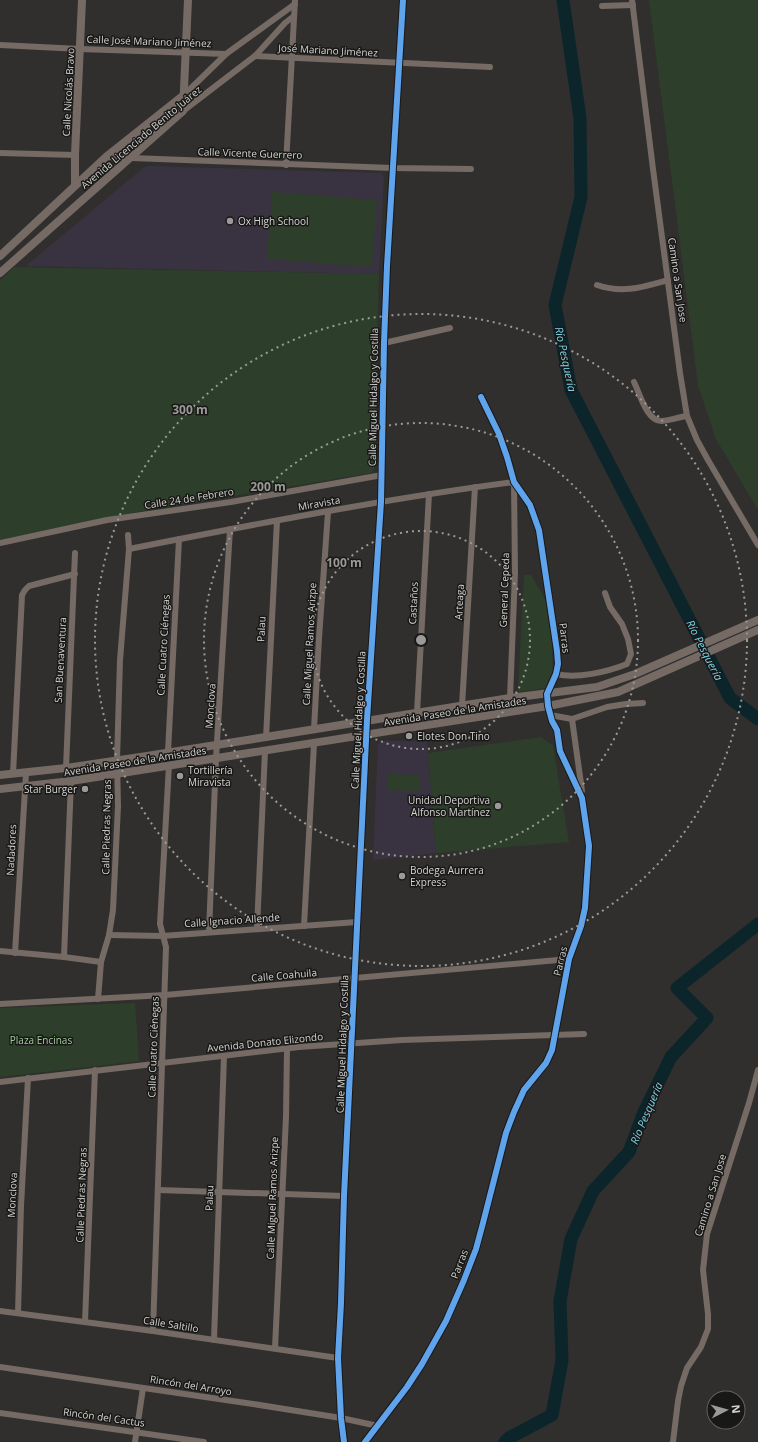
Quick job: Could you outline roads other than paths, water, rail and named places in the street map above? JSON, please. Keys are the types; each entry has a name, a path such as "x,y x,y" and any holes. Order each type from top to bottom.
{"street":[{"name":"Calle Nicolás Bravo","path":"75,185 82,0"},
{"path":"183,112 188,0"},
{"name":"Calle Miguel Hidalgo y Costilla","path":"344,1442 341,1418 338,1358 344,1196 367,720 381,502 384,343 392,168 403,0"},
{"path":"286,165 295,2"},
{"name":"Avenida Licenciado Benito Juárez","path":"0,256 75,185 184,95 226,54 295,2"},
{"path":"602,6 633,2"},
{"name":"Camino a San Jose","path":"633,2 680,372 688,416 697,440 758,545"},
{"name":"Avenida Licenciado Benito Juárez","path":"0,273 183,112 255,56 285,23 294,16"},
{"name":"Calle José Mariano Jiménez","path":"0,45 226,54"},
{"name":"José Mariano Jiménez","path":"255,56 490,68"},
{"path":"0,154 75,155"},
{"name":"Calle Vicente Guerrero","path":"106,158 286,165 471,169"},
{"path":"597,285 606,288 633,290 668,280"},
{"path":"384,343 450,328"},
{"path":"634,382 649,414 653,419 662,421 688,416"},
{"name":"Parras","path":"365,1442 407,1387 422,1364 446,1321 464,1280 476,1249 506,1133 514,1112 524,1090 546,1063 552,1050 569,959 583,917 587,890 589,846 582,798 560,751 557,730 552,721 548,706 547,694 556,674 558,664 539,530 530,506 514,482 499,434 481,397"},
{"name":"Calle 24 de Febrero","path":"0,543 107,520 231,502 382,475"},
{"name":"Miravista","path":"128,550 230,529 381,502 514,482"},
{"name":"General Cepeda","path":"510,698 515,573 514,482"},
{"name":"Arteaga","path":"463,719 462,706 475,487"},
{"name":"Castaños","path":"417,713 429,494"},
{"name":"Calle Miguel Ramos Arizpe","path":"314,729 328,512"},
{"name":"Palau","path":"266,738 277,521"},
{"name":"Monclova","path":"209,932 216,758 230,529"},
{"name":"Calle Piedras Negras","path":"98,999 101,962 109,935 113,910 118,806 117,760 120,660 128,534"},
{"name":"Calle Cuatro Ciénegas","path":"168,752 179,539"},
{"name":"San Buenaventura","path":"66,768 75,553"},
{"path":"13,774 22,595 29,586 74,574"},
{"path":"556,674 566,676 611,670 627,664 631,654 628,638 622,624 610,607 605,593"},
{"name":"Avenida Paseo de la Amistades","path":"0,790 25,788 314,744 548,706 618,692 744,632 758,620"},
{"name":"Avenida Paseo de la Amistades","path":"0,775 66,768 266,738 367,720 510,698 597,687 636,674 744,632 758,630"},
{"path":"550,715 572,720 607,707 642,703"},
{"path":"572,720 582,798"},
{"path":"304,926 314,744"},
{"path":"257,928 265,751"},
{"name":"Calle Cuatro Ciénegas","path":"153,1331 166,947 160,924 169,765"},
{"name":"Nadadores","path":"16,953 26,773"},
{"path":"64,957 71,781"},
{"name":"Calle Ignacio Allende","path":"109,935 162,936 357,922"},
{"path":"0,951 101,962"},
{"name":"Calle Coahuila","path":"0,1004 165,995 569,959"},
{"name":"Avenida Donato Elizondo","path":"0,1082 163,1062 352,1043 584,1034"},
{"name":"Calle Miguel Ramos Arizpe","path":"275,1348 286,1116 286,1049"},
{"name":"Palau","path":"214,1340 224,1056"},
{"name":"Calle Piedras Negras","path":"85,1322 95,1070"},
{"name":"Camino a San Jose","path":"673,1442 681,1386 687,1368 701,1347 708,1330 708,1314 703,1270 707,1234 749,1104 758,1070"},
{"name":"Monclova","path":"18,1313 21,1206 28,1078"},
{"path":"158,1190 344,1196"},
{"name":"Calle Saltillo","path":"0,1311 153,1331 338,1358"},
{"name":"Rincón del Arroyo","path":"0,1367 341,1418 378,1426"},
{"path":"134,1442 143,1388"},
{"name":"Rincón del Cactus","path":"0,1413 204,1442"}],"waterway":[{"name":"Río Pesquería","path":"563,0 580,118 581,197 555,305 571,390 730,698 758,719"},
{"name":"Río Pesquería","path":"505,1442 509,1438 552,1415 562,1360 560,1301 571,1239 593,1191 629,1152 644,1112 671,1057 707,1018 677,988 758,924"}],"place":[{"name":"Ox High School","path":"230,221"},
{"name":"Elotes Don Tino","path":"409,736"},
{"name":"Tortillería Miravista","path":"180,776"},
{"name":"Star Burger","path":"85,789"},
{"name":"Unidad Deportiva Alfonso Martínez","path":"498,806"},
{"name":"Bodega Aurrera Express","path":"402,876"}],"park label":[{"name":"Plaza Encinas","path":"41,1040"}]}
